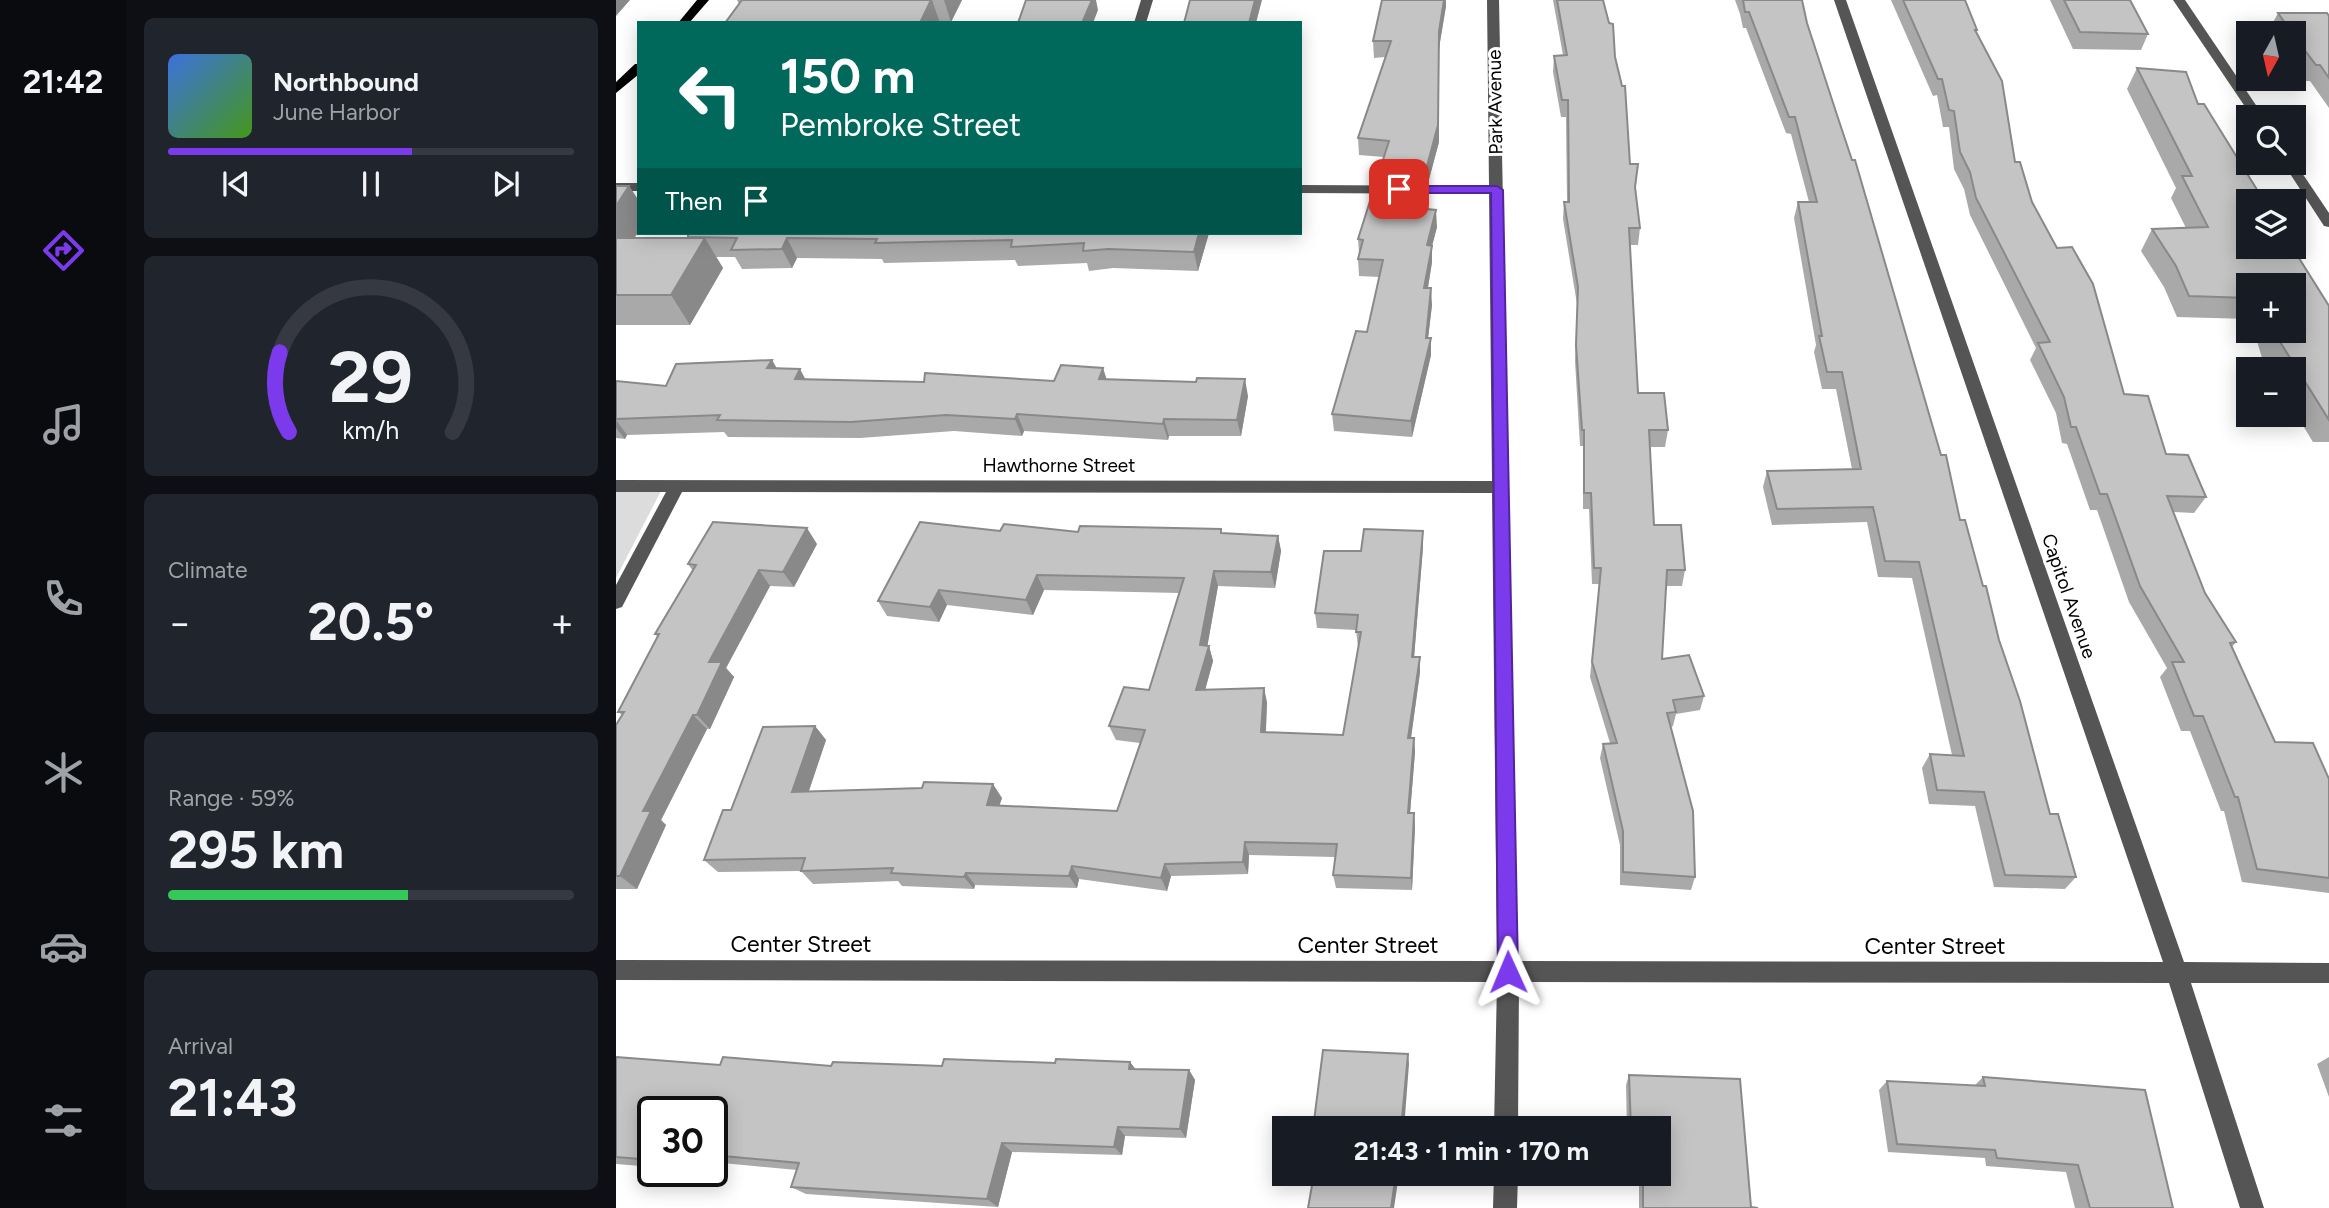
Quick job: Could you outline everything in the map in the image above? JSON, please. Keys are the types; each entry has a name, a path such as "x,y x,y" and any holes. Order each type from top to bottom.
{"main road":[{"path":"684,21 703,0"},
{"path":"616,89 637,69"}],"street":[{"path":"1141,21 1147,0"},
{"name":"Park Avenue","path":"1493,0 1508,972 1506,1116"},
{"name":"Capitol Avenue","path":"1840,0 2177,973 2252,1208"},
{"path":"2179,0 2250,105"},
{"path":"2297,175 2329,223"},
{"path":"616,187 637,187"},
{"path":"1302,189 1497,190"},
{"name":"Hawthorne Street","path":"616,486 1502,487"},
{"path":"616,602 677,486"},
{"name":"Center Street","path":"616,970 2329,973"},
{"path":"1505,1208 1506,1186"}],"shaded area":[{"path":"616,488 662,489 616,578"}],"building":[{"path":"742,0 931,0 921,21 726,21"},
{"path":"1026,0 1092,0 1083,21 1019,21"},
{"path":"1190,0 1255,0 1250,21 1185,21"},
{"path":"1382,0 1444,0 1439,31 1438,125 1427,166 1381,166 1389,141 1358,138 1391,41 1373,41"},
{"path":"1557,0 1603,0 1609,23 1613,24 1615,57 1622,86 1625,86 1630,164 1638,164 1635,187 1640,228 1629,228 1638,393 1664,393 1668,430 1649,430 1654,525 1681,525 1685,570 1667,570 1662,659 1689,655 1704,696 1673,700 1676,712 1667,713 1693,811 1695,877 1623,872 1623,831 1603,744 1617,743 1592,662 1601,568 1594,568 1591,493 1584,493 1584,430 1576,345 1578,287 1564,202 1569,202 1568,100 1562,100 1554,56 1567,55"},
{"path":"1743,0 1802,0 1838,118 1852,160 1855,160 1941,455 1946,455 1960,520 1965,520 1983,586 1986,586 2050,814 2058,814 2076,877 2005,875 1984,792 1937,790 1930,754 1964,756 1919,562 1885,561 1873,507 1777,509 1767,471 1861,469 1842,372 1827,372 1819,336 1822,336 1798,202 1817,202 1795,117 1789,117 1749,12 1745,12"},
{"path":"1903,0 1965,0 1975,30 2002,81 2015,162 2020,162 2032,202 2057,248 2072,247 2093,284 2124,394 2148,396 2166,454 2188,455 2206,497 2167,496 2205,593 2236,642 2230,643 2275,742 2313,743 2329,779 2329,878 2257,869 2238,797 2235,797 2203,716 2194,716 2172,662 2184,662 2140,586 2107,494 2100,494 2076,427 2071,427 2064,397 2038,343 2050,342 1976,198 1970,172 1960,152 1954,111 1949,110 1942,79 1938,79"},
{"path":"2064,0 2130,0 2148,34 2080,32"},
{"path":"2278,13 2327,13 2329,78 2306,52 2306,21 2284,21"},
{"path":"2137,68 2186,72 2198,104 2204,104 2236,156 2236,175 2248,175 2257,189 2236,189 2236,259 2300,259 2329,306 2329,420 2306,383 2306,357 2290,357 2281,343 2306,343 2306,273 2236,273 2236,298 2189,296 2176,266 2152,229 2208,227 2182,176 2192,176"},
{"path":"1377,179 1423,179 1416,208 1436,210 1427,245 1432,246 1424,288 1431,288 1426,338 1431,338 1411,421 1332,414 1356,331 1367,332 1383,260 1358,259 1363,240 1358,239"},
{"path":"616,186 629,186 616,206"},
{"path":"1198,235 1194,252 1108,249 1083,251 1084,243 1011,247 1012,240 875,243 877,239 787,238 782,249 731,250 737,238 688,237"},
{"path":"616,238 705,238 671,295 616,295"},
{"path":"772,360 767,368 800,369 795,379 924,382 925,373 1054,381 1061,365 1103,368 1099,379 1196,382 1197,378 1245,379 1237,420 1164,419 1163,424 1017,414 1015,419 946,415 851,422 717,420 720,415 616,419 616,381 666,386 676,364"},
{"path":"713,522 807,528 783,572 759,570 709,662 722,662 697,715 693,715 643,811 651,811 620,876 616,876 616,725 624,712 618,712 659,634 655,634 696,565 688,564"},
{"path":"920,522 1000,531 1004,524 1078,532 1080,526 1221,529 1221,533 1278,536 1271,572 1214,571 1200,645 1209,646 1196,690 1264,688 1261,732 1343,735 1361,632 1356,632 1358,615 1315,613 1324,551 1361,551 1364,529 1423,531 1412,657 1420,657 1408,738 1414,738 1408,813 1414,813 1411,878 1333,875 1337,844 1245,842 1243,862 1165,864 1161,878 1072,866 1069,876 966,873 964,877 891,873 893,868 801,871 805,858 704,860 723,810 731,810 763,727 815,726 792,792 922,788 924,782 993,784 987,805 1117,811 1145,730 1109,726 1124,687 1149,690 1184,578 1037,575 1026,600 939,590 930,607 878,601"},
{"path":"1323,1050 1408,1054 1402,1116 1315,1116"},
{"path":"616,1057 720,1065 723,1057 831,1066 833,1062 942,1066 944,1059 1055,1063 1056,1059 1130,1062 1129,1069 1189,1070 1180,1129 1118,1127 1114,1147 1002,1143 987,1199 791,1187 799,1163 728,1156 728,1096 637,1096 637,1159 616,1157"},
{"path":"1629,1075 1740,1079 1751,1207 1758,1208 1643,1208 1643,1186 1671,1186 1671,1116 1631,1116"},
{"path":"1983,1077 2145,1090 2173,1208 2090,1208 2078,1165 1997,1158 1995,1150 1897,1144 1887,1081 1985,1086"},
{"path":"1312,1186 1394,1186 1391,1208 1308,1208"}],"route":[{"path":"1399,189 1497,190 1508,972"}]}
